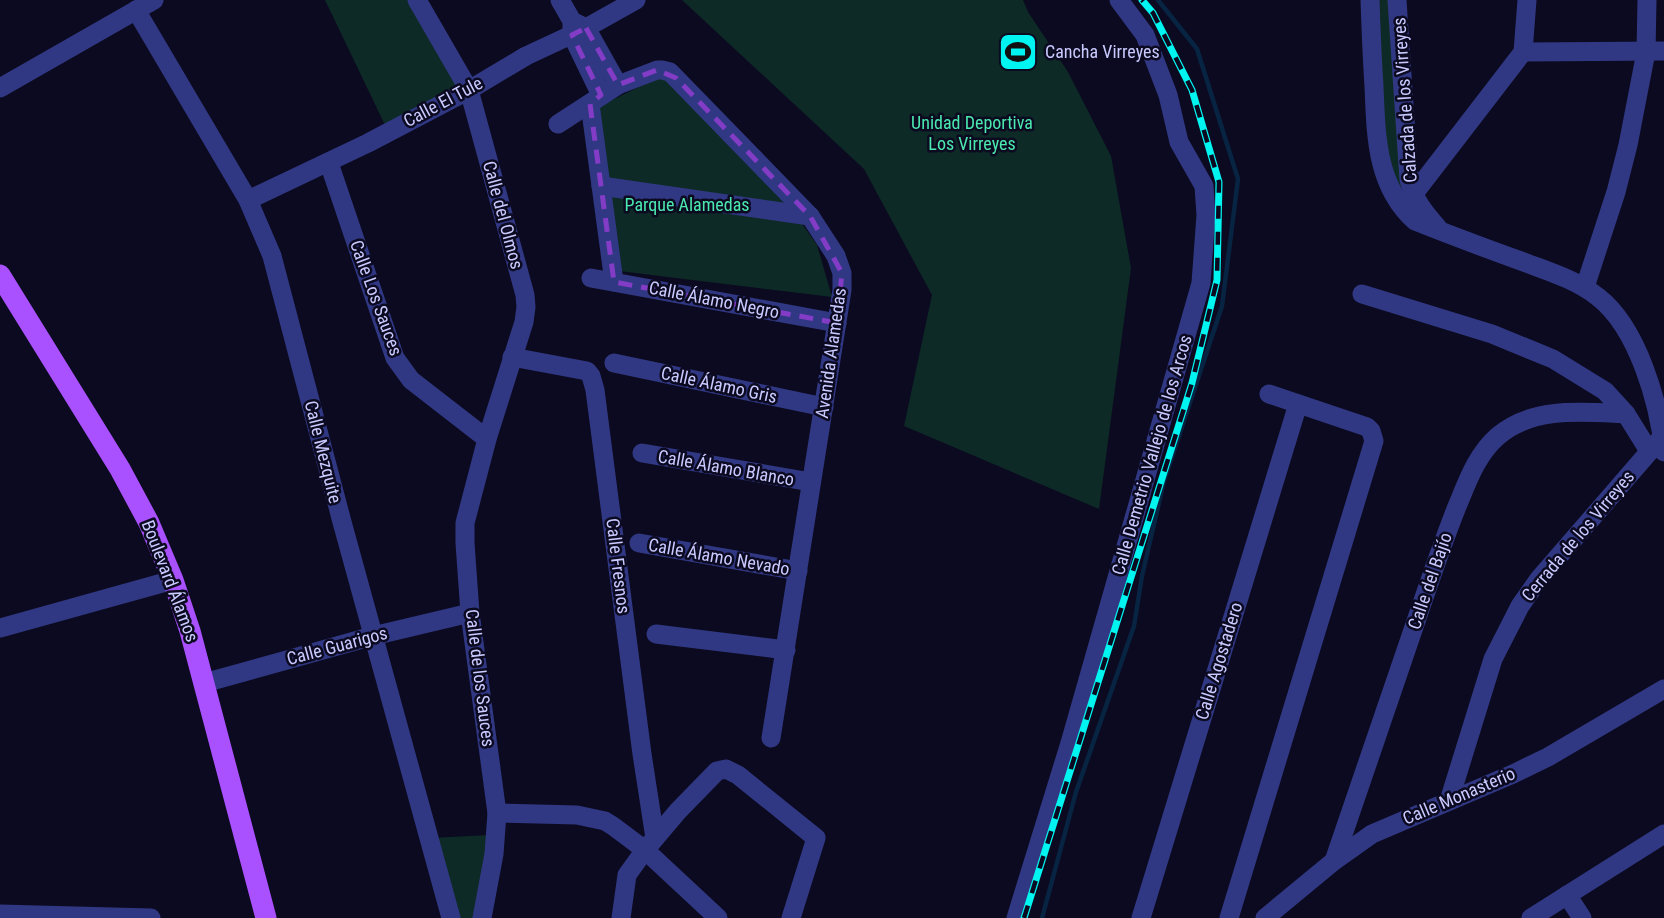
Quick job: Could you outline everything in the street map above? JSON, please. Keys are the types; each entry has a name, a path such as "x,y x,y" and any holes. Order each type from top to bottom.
{"main road":[{"name":"Boulevard Álamos","path":"0,275 120,469 149,523 173,580 190,631 266,918"}],"street":[{"path":"0,88 154,0"},
{"name":"Calle del Olmos","path":"417,0 469,90 525,295 524,321 486,439"},
{"path":"560,0 577,28 603,95 601,186 614,282"},
{"name":"Calle El Tule","path":"248,200 329,163 469,90 577,28 636,0"},
{"name":"Calle Demetrio Vallejo de los Arcos","path":"1016,918 1070,743 1201,283 1206,215 1204,186 1179,142 1168,95 1145,35 1119,0"},
{"name":"Calzada de los Virreyes","path":"1370,0 1376,133 1381,165 1393,195 1404,212 1415,221 1559,275 1585,287 1600,298 1628,333 1647,377 1655,402 1659,447"},
{"name":"Calzada de los Virreyes","path":"1397,0 1409,180 1413,195 1441,232"},
{"path":"1413,195 1523,52 1527,0"},
{"path":"1585,287 1616,192 1655,52 1647,0"},
{"name":"Calle Mezquite","path":"136,10 248,200 272,256 341,522 451,918"},
{"path":"1523,52 1655,52"},
{"name":"Avenida Alamedas","path":"558,124 603,95 657,70 670,72 810,216 836,256 842,272 837,323 771,738"},
{"name":"Calle Los Sauces","path":"329,163 396,358 411,380 486,439"},
{"path":"601,186 810,216"},
{"name":"Calle Álamo Negro","path":"591,278 837,323"},
{"path":"1362,294 1492,334 1553,359 1605,391 1659,447"},
{"name":"Calle Fresnos","path":"512,357 587,371 595,390 642,754 650,844"},
{"name":"Calle Álamo Gris","path":"614,363 824,407"},
{"path":"1229,918 1374,441 1367,427 1269,394"},
{"name":"Calle Agostadero","path":"1140,918 1298,404"},
{"name":"Calle del Bajío","path":"1334,861 1441,545 1469,476 1483,452 1499,435 1533,418 1581,412 1626,414"},
{"name":"Calle de los Sauces","path":"482,918 494,854 498,813 470,612 465,523 486,439"},
{"name":"Cerrada de los Virreyes","path":"1449,801 1493,659 1520,606 1539,579 1659,447"},
{"name":"Calle Álamo Blanco","path":"642,453 811,482"},
{"name":"Calle Álamo Nevado","path":"639,543 798,571"},
{"path":"0,628 173,580"},
{"name":"Calle Guarigos","path":"204,682 470,612"},
{"path":"656,634 786,650"},
{"name":"Calle Monasterio","path":"1265,918 1334,861 1380,830 1548,757 1664,689"},
{"path":"621,918 627,875 650,844 706,781 717,771 726,769 738,775 816,838 791,918"},
{"path":"498,813 577,815 613,826 650,844 719,918"},
{"path":"1531,918 1664,834"},
{"path":"1567,895 1582,918"},
{"path":"0,914 151,918"}],"highlighted area":[{"path":"586,28 618,85 657,70 676,78 810,216 842,273 837,323 614,282 590,104 601,95 572,35"}],"green space":[{"path":"325,0 408,0 460,86 385,125"},
{"name":"Unidad Deportiva Los Virreyes","path":"682,0 1023,0 1028,12 1068,72 1111,156 1131,268 1099,509 904,426 932,295 864,169"},
{"path":"1372,0 1400,0 1412,181 1396,192 1384,168"},
{"name":"Parque Alamedas","path":"663,75 787,202 817,245 832,297 619,271 598,107"},
{"path":"489,835 477,918 454,918 431,838"}],"waterway":[{"path":"1042,918 1076,792 1134,626 1142,576 1164,481 1222,306 1238,179 1197,49 1158,0"}],"railway":[{"path":"1024,918 1192,383 1217,280 1219,182 1192,90 1153,13 1142,0"}],"place":[{"name":"Cancha Virreyes","path":"1018,52"}]}
